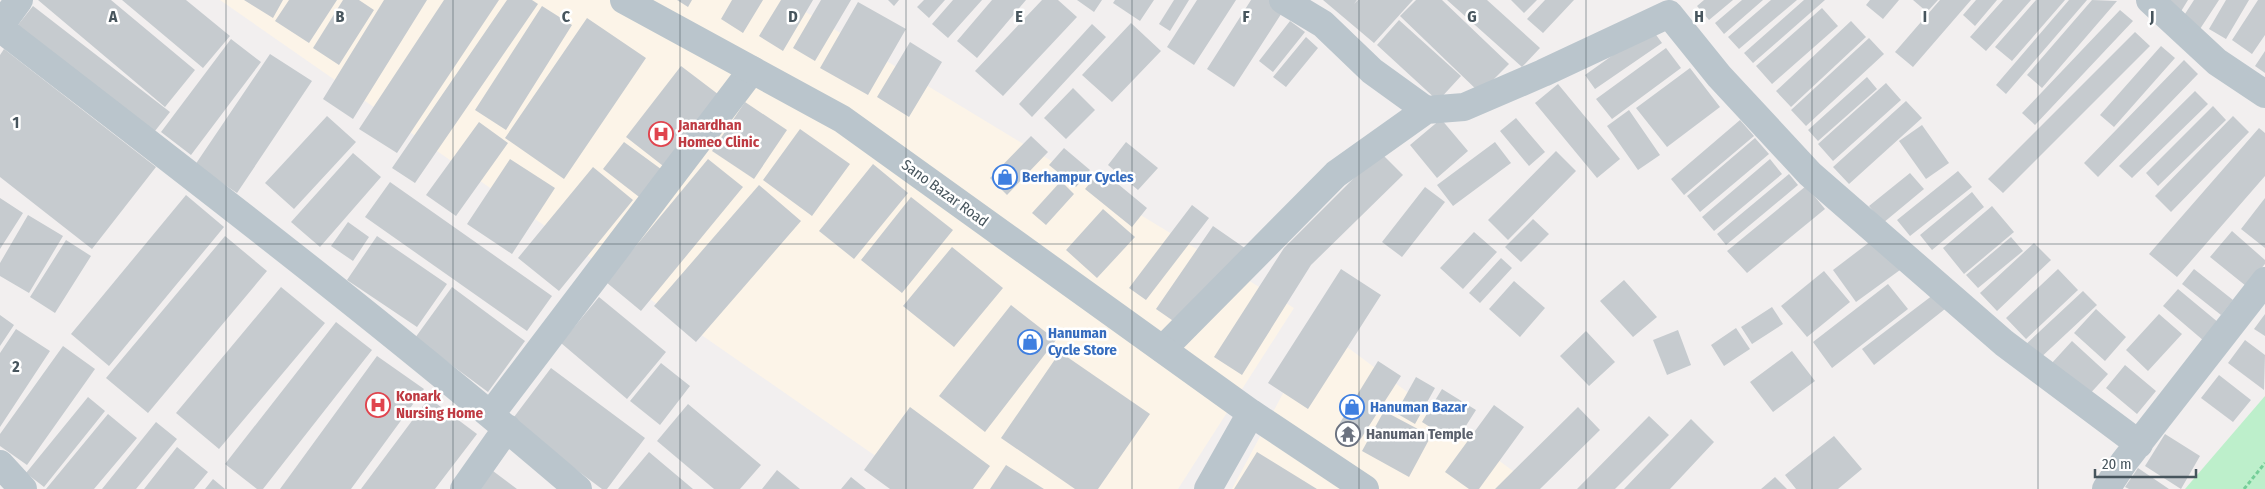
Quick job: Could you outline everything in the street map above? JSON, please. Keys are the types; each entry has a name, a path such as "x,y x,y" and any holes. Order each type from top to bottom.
{"street":[{"path":"19,0 0,27 243,216 499,421 578,489"},
{"name":"Sano Bazar Road","path":"624,0 842,118 1251,412 1365,489"},
{"path":"1283,0 1323,24 1372,70 1426,110"},
{"path":"2150,0 2217,62 2265,94"},
{"path":"1163,349 1336,174 1426,110 1464,107 1543,73 1677,7 1719,76 1810,174 2004,343 2139,444"},
{"path":"464,489 499,421 752,70"},
{"path":"2106,489 2265,282"},
{"path":"1208,489 1251,412"},
{"path":"0,464 23,489"}],"path":[{"path":"2244,489 2265,463"}],"shaded area":[{"path":"220,0 786,0 1294,308 1178,489 923,489"},
{"name":"Hanuman Bazar","path":"1319,326 1537,489 1232,489"}],"green space":[{"path":"2265,396 2265,489 2185,489"}],"building":[{"path":"38,0 111,0 195,70 165,107"},
{"path":"122,0 186,0 230,36 203,68"},
{"path":"244,0 283,0 273,18"},
{"path":"289,0 337,0 309,43 275,21"},
{"path":"343,0 359,0 374,10 339,65 313,48"},
{"path":"384,0 427,0 353,119 323,99"},
{"path":"444,0 499,0 397,153 359,129"},
{"path":"507,0 532,0 538,4 415,183 392,168"},
{"path":"677,0 692,0 688,7"},
{"path":"732,0 763,0 743,33 721,19"},
{"path":"781,0 813,0 783,51 759,36"},
{"path":"821,0 851,0 815,61 793,48"},
{"path":"888,0 899,0 894,6"},
{"path":"924,0 945,0 929,18 917,7"},
{"path":"953,0 982,0 948,38 932,24"},
{"path":"992,0 1026,0 977,58 957,41"},
{"path":"1042,0 1058,0 1077,17 1003,96 975,71"},
{"path":"1077,0 1102,0 1094,12"},
{"path":"1115,0 1154,0 1140,21 1113,3"},
{"path":"1174,0 1189,0 1170,31 1159,24"},
{"path":"1197,0 1236,0 1194,65 1167,47"},
{"path":"1251,0 1273,0 1285,8 1234,87 1207,69"},
{"path":"1323,0 1357,0 1354,4 1358,0 1413,0 1374,43"},
{"path":"1416,0 1442,0 1509,64 1480,93 1400,16"},
{"path":"1447,0 1487,0 1540,48 1522,67"},
{"path":"1511,0 1537,0 1524,13"},
{"path":"1545,0 1574,0 1543,33 1527,19"},
{"path":"1704,0 1733,0 1709,20 1697,6"},
{"path":"1742,0 1763,0 1724,34 1715,23"},
{"path":"1771,0 1797,0 1739,49 1728,37"},
{"path":"1804,0 1825,0 1753,63 1744,53"},
{"path":"1870,0 1899,0 1883,19 1866,5"},
{"path":"1913,0 1938,0 1927,12"},
{"path":"1940,0 1971,0 1913,67 1895,52"},
{"path":"1976,0 1997,0 1975,26 1963,15"},
{"path":"2003,0 2031,0 1986,51 1970,37"},
{"path":"2036,0 2065,0 2012,61 1995,47"},
{"path":"2069,0 2087,0 2006,94 1996,85"},
{"path":"2092,0 2117,1 2042,88 2027,75"},
{"path":"2161,0 2188,0 2180,13"},
{"path":"2194,0 2219,0 2200,29 2183,17"},
{"path":"2226,0 2249,0 2226,39 2209,29"},
{"path":"2258,0 2265,0 2265,35 2252,54 2232,40"},
{"path":"858,2 906,29 868,95 820,68"},
{"path":"33,6 170,112 151,136 14,30"},
{"path":"542,6 572,25 506,130 475,110"},
{"path":"1822,8 1838,26 1772,84 1756,66"},
{"path":"2120,10 2133,21 2035,125 2022,113"},
{"path":"587,18 646,58 564,179 505,138"},
{"path":"1399,20 1461,76 1438,101 1377,45"},
{"path":"1290,21 1305,32 1273,72 1259,61"},
{"path":"1851,21 1866,37 1791,107 1776,91"},
{"path":"1131,23 1161,51 1112,102 1082,75"},
{"path":"1092,24 1106,37 1032,117 1019,104"},
{"path":"1651,28 1662,43 1595,89 1585,75"},
{"path":"2135,32 2150,46 2003,193 1988,179"},
{"path":"1306,37 1318,48 1286,87 1273,77"},
{"path":"1869,38 1884,54 1806,126 1791,110"},
{"path":"231,39 261,62 191,155 161,132"},
{"path":"910,42 942,62 909,117 877,97"},
{"path":"2161,46 2175,58 2114,127 2100,115"},
{"path":"1666,48 1681,68 1612,119 1596,99"},
{"path":"4,49 156,167 92,249 0,177 0,55"},
{"path":"2265,51 2265,73 2255,66"},
{"path":"270,54 312,81 237,193 195,165"},
{"path":"2184,60 2198,74 2098,177 2084,163"},
{"path":"681,66 731,104 676,176 626,137"},
{"path":"1690,68 1720,107 1667,147 1636,108"},
{"path":"1867,77 1877,89 1818,141 1808,130"},
{"path":"1886,83 1901,100 1833,161 1818,144"},
{"path":"1558,84 1620,159 1597,178 1535,103"},
{"path":"1073,88 1095,110 1066,139 1044,118"},
{"path":"2195,91 2208,104 2132,178 2119,166"},
{"path":"1906,101 1922,118 1849,184 1833,167"},
{"path":"745,102 787,130 754,179 712,151"},
{"path":"2213,106 2226,120 2158,186 2146,173"},
{"path":"1629,110 1660,155 1638,170 1607,126"},
{"path":"327,116 356,142 294,209 265,183"},
{"path":"2233,116 2249,132 2171,212 2155,196"},
{"path":"1516,118 1545,152 1529,166 1500,131"},
{"path":"1441,119 1468,151 1437,178 1410,145"},
{"path":"1740,120 1754,136 1684,195 1671,179"},
{"path":"479,122 508,143 456,216 426,195"},
{"path":"1922,125 1949,163 1926,179 1899,141"},
{"path":"2259,128 2265,133 2265,176 2177,277 2149,254"},
{"path":"800,129 850,164 812,216 763,180"},
{"path":"1031,136 1048,152 1007,195 990,178"},
{"path":"1755,138 1769,154 1700,212 1687,196"},
{"path":"624,142 665,172 643,200 603,169"},
{"path":"1126,142 1158,168 1138,190 1108,165"},
{"path":"1495,142 1511,163 1453,206 1437,185"},
{"path":"1064,148 1090,170 1076,187 1049,165"},
{"path":"1556,151 1576,171 1508,240 1488,220"},
{"path":"1380,152 1403,175 1311,265 1242,375 1214,357 1284,248"},
{"path":"353,153 381,177 320,247 291,222"},
{"path":"510,159 555,188 512,254 467,224"},
{"path":"708,159 743,187 641,311 606,282"},
{"path":"1770,159 1782,174 1714,231 1702,217"},
{"path":"873,164 908,193 854,259 819,231"},
{"path":"593,167 633,200 559,291 518,258"},
{"path":"1101,170 1147,208 1132,227 1085,189"},
{"path":"1958,171 1972,187 1910,236 1897,220"},
{"path":"1910,173 1924,189 1883,223 1869,206"},
{"path":"1789,174 1798,185 1726,245 1717,234"},
{"path":"1061,181 1074,194 1046,225 1032,213"},
{"path":"390,182 552,296 527,331 365,217"},
{"path":"759,185 801,221 696,342 654,306"},
{"path":"1806,186 1825,209 1747,273 1727,251"},
{"path":"1425,187 1445,202 1402,257 1382,242"},
{"path":"1972,192 1984,207 1932,250 1920,235"},
{"path":"186,195 224,227 109,366 71,334"},
{"path":"911,197 953,230 902,293 861,260"},
{"path":"0,198 23,213 0,249"},
{"path":"2265,198 2265,248 2241,229"},
{"path":"1192,205 1209,218 1146,300 1129,288"},
{"path":"1992,206 2014,232 1964,274 1943,248"},
{"path":"1103,209 1135,237 1097,278 1066,250"},
{"path":"28,215 63,236 29,293 0,276 0,263"},
{"path":"1533,219 1549,234 1521,262 1505,247"},
{"path":"348,222 369,237 353,261 331,246"},
{"path":"1213,226 1252,253 1195,336 1156,309"},
{"path":"2232,231 2265,260 2265,264 2246,286 2210,257"},
{"path":"1474,232 1497,252 1463,289 1440,268"},
{"path":"225,236 267,271 148,413 106,378"},
{"path":"377,236 447,284 417,327 347,280"},
{"path":"2011,237 2023,251 1978,288 1966,275"},
{"path":"1875,238 1900,270 1856,302 1833,270"},
{"path":"66,240 91,256 55,313 30,297"},
{"path":"2034,243 2051,260 1997,311 1980,293"},
{"path":"952,247 1003,288 954,347 903,306"},
{"path":"1501,258 1512,268 1480,303 1469,293"},
{"path":"1341,269 1381,295 1308,409 1268,383"},
{"path":"2058,269 2078,290 2026,339 2006,318"},
{"path":"2194,269 2233,300 2221,315 2182,284"},
{"path":"1824,271 1850,302 1807,337 1781,306"},
{"path":"1624,280 1657,317 1633,337 1600,301"},
{"path":"1514,281 1545,308 1520,337 1489,309"},
{"path":"1888,284 1908,309 1832,368 1813,342"},
{"path":"281,287 325,323 219,449 176,413"},
{"path":"452,287 525,341 488,392 415,338"},
{"path":"2178,289 2219,323 2204,341 2163,306"},
{"path":"2083,291 2097,305 2037,361 2023,347"},
{"path":"1933,295 1945,309 1874,365 1862,349"},
{"path":"599,297 666,352 627,399 561,343"},
{"path":"1011,305 1056,340 985,432 939,396"},
{"path":"1772,307 1783,324 1752,344 1741,327"},
{"path":"2096,309 2126,337 2105,361 2074,333"},
{"path":"2159,314 2182,334 2148,371 2126,350"},
{"path":"2265,314 2265,336 2254,329"},
{"path":"0,315 14,325 0,346"},
{"path":"336,322 372,350 263,489 257,489 225,464"},
{"path":"1736,328 1750,349 1724,366 1711,345"},
{"path":"16,329 50,351 0,427 0,353"},
{"path":"1678,330 1691,365 1667,375 1653,340"},
{"path":"1586,331 1615,362 1589,386 1560,356"},
{"path":"2245,340 2265,355 2264,390 2228,363"},
{"path":"2072,341 2108,374 2087,397 2051,364"},
{"path":"63,346 95,369 27,465 0,446 0,434"},
{"path":"1792,351 1815,381 1773,412 1750,382"},
{"path":"1060,352 1150,414 1098,489 1075,489 1001,438"},
{"path":"377,356 424,389 351,489 280,489"},
{"path":"1378,361 1401,376 1360,440 1338,426"},
{"path":"661,363 690,386 660,425 630,401"},
{"path":"2125,365 2156,391 2137,414 2106,388"},
{"path":"551,368 645,438 607,489 602,489 511,421"},
{"path":"2219,375 2251,400 2233,422 2201,398"},
{"path":"1416,377 1435,388 1415,424 1396,413"},
{"path":"1442,389 1476,410 1455,443 1422,422"},
{"path":"88,397 105,411 44,487 26,473"},
{"path":"429,398 477,434 435,489 361,489"},
{"path":"688,404 761,465 740,489 714,489 657,441"},
{"path":"1494,405 1524,427 1479,489 1469,489 1445,472"},
{"path":"910,407 990,466 973,489 890,489 864,470"},
{"path":"1578,407 1600,430 1540,489 1495,489"},
{"path":"1384,411 1431,436 1409,477 1362,451"},
{"path":"108,414 137,438 94,489 46,489"},
{"path":"1649,416 1669,435 1615,489 1577,489"},
{"path":"1691,419 1714,442 1670,489 1624,489"},
{"path":"156,422 177,439 136,489 102,489"},
{"path":"2165,434 2200,456 2181,489 2145,466"},
{"path":"1834,436 1862,469 1838,489 1796,489 1785,475"},
{"path":"177,447 208,472 194,489 144,489"},
{"path":"649,452 693,489 618,489"},
{"path":"1257,452 1317,489 1234,489"},
{"path":"1006,465 1044,489 990,489"},
{"path":"2138,468 2169,489 2129,489 2125,487"},
{"path":"777,470 800,489 762,489"},
{"path":"493,471 517,489 479,489"},
{"path":"851,477 866,489 841,489"},
{"path":"1775,477 1787,489 1761,489"},
{"path":"213,479 225,489 205,489"}],"place":[{"name":"Janardhan Homeo Clinic","path":"661,134"},
{"name":"Berhampur Cycles","path":"1005,177"},
{"name":"Hanuman Cycle Store","path":"1030,342"},
{"name":"Konark Nursing Home","path":"378,405"},
{"name":"Hanuman Bazar","path":"1352,407"},
{"name":"Hanuman Temple","path":"1348,434"}]}
